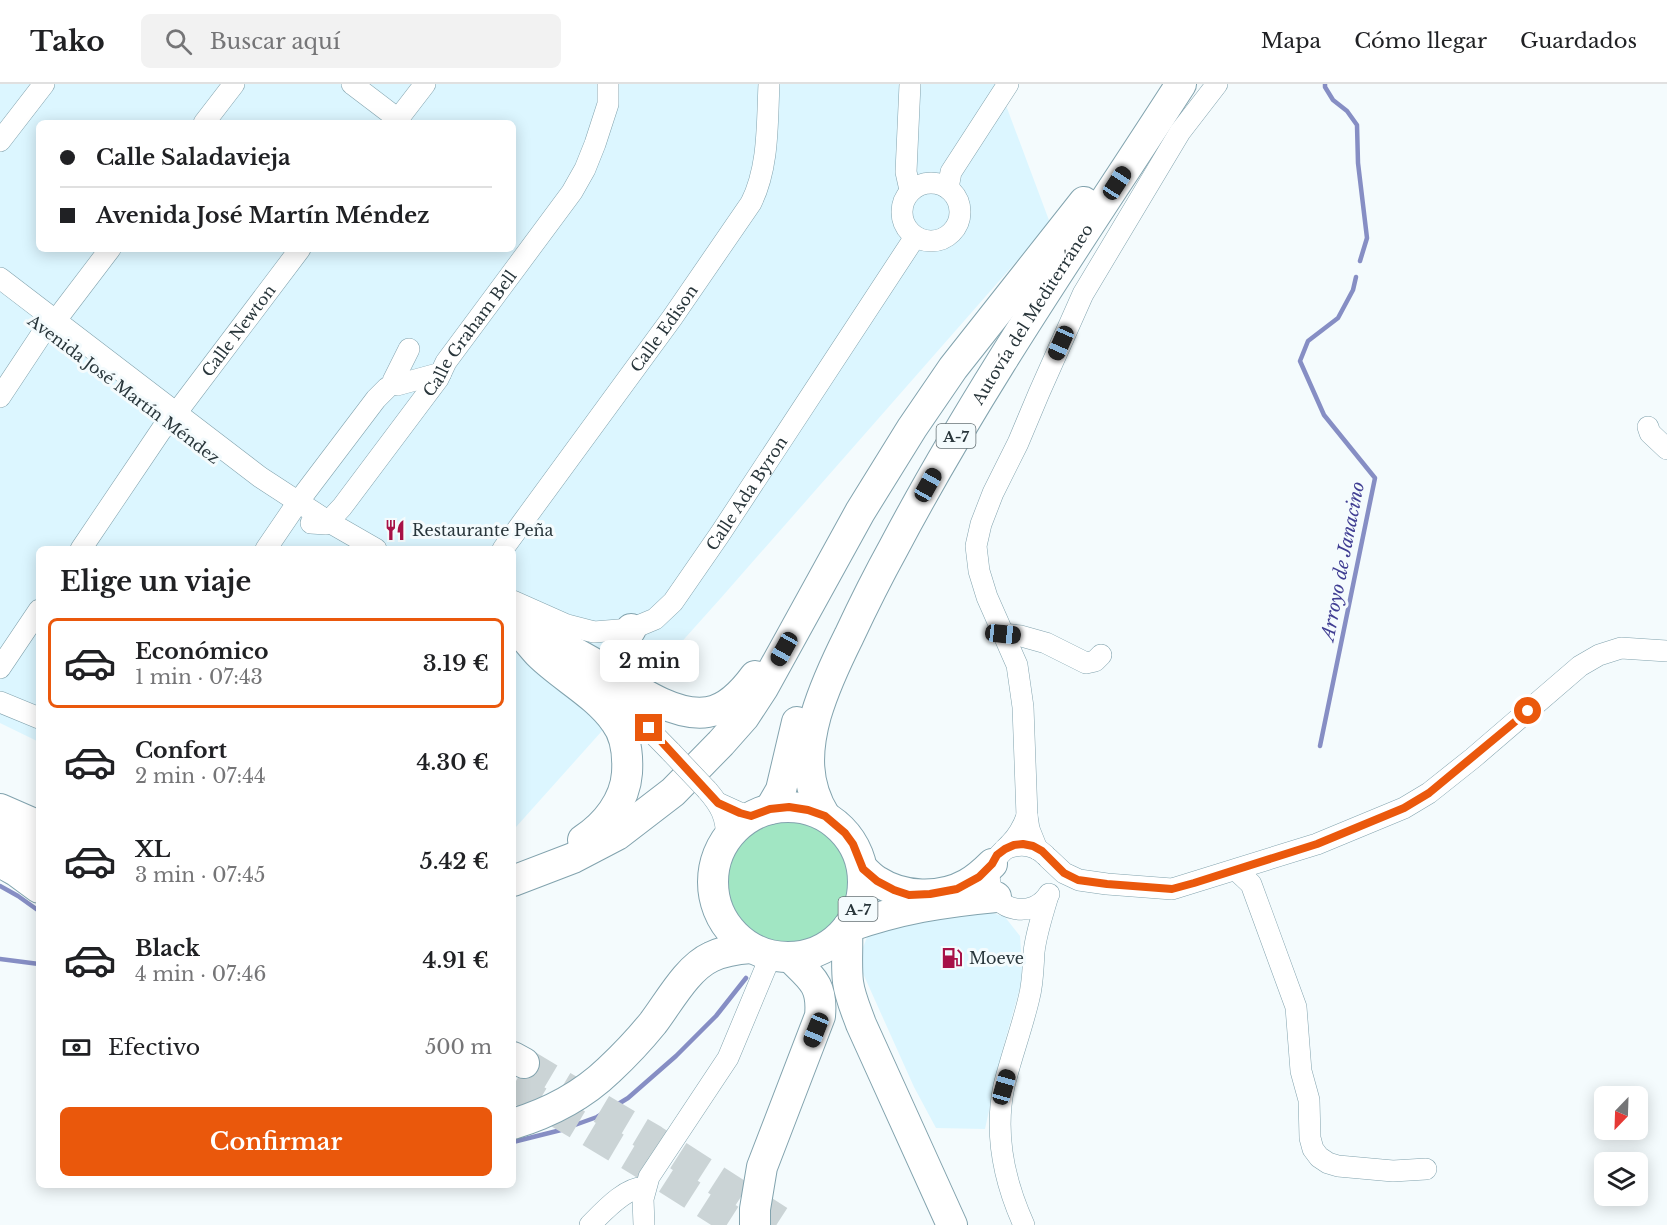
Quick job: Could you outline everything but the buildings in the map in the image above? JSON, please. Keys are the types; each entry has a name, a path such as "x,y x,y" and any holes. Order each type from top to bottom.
{"highway":[{"name":"Autovía del Mediterráneo","path":"760,812 781,790 800,712 846,604 867,564 944,424 1160,84"},
{"name":"Autovía del Mediterráneo","path":"825,816 819,807 809,774 810,748 816,716 826,687 852,630 908,521 949,449 1009,350 1181,84"},
{"name":"Autovía del Mediterráneo","path":"860,512 906,436 953,368 1084,202"},
{"path":"517,629 615,675 657,701 694,713 710,712 723,707 738,696 752,680 816,572 860,512"},
{"path":"521,879 573,858 617,835 673,792 721,743 744,717 763,688 860,512"},
{"path":"517,629 540,655 580,687 615,721 624,738 628,762 626,785 613,813 585,839 563,850 521,879"},
{"path":"615,675 613,664 615,655 631,629"},
{"name":"A-7","path":"789,807 825,816 849,838 863,869 863,892 858,910 848,928 835,941 806,955 771,953 728,928 717,907 713,883 716,859 727,838 741,822 760,812 789,807"},
{"path":"2,819 36,820"},
{"path":"2,819 36,825"},
{"path":"2,819 36,851"},
{"path":"863,869 877,881 909,895 957,889 979,877 998,856"},
{"path":"0,862 36,886"},
{"path":"952,1225 854,1006 848,986 848,928 880,916 937,903 1004,903"},
{"path":"516,1123 574,1098 609,1071 651,1026 692,971 709,958 735,949 771,953 811,978 821,996 820,1016 762,1167 755,1209 755,1225"}],"street":[{"path":"0,141 44,84"},
{"path":"206,120 234,84"},
{"path":"352,84 395,120"},
{"path":"397,120 425,84"},
{"name":"Calle Graham Bell","path":"320,522 342,507 572,192 595,144 608,104 608,84"},
{"name":"Calle Edison","path":"505,546 672,318 751,203 758,189 764,158 769,84"},
{"path":"910,84 906,172 910,190"},
{"path":"948,188 951,172 1008,84"},
{"path":"1024,1225 1004,1169 1000,1120 1004,1087 1029,998 1034,972 1034,951 1055,879 1053,868 1029,829 1026,816 1023,707 1017,665 987,597 977,560 976,546 981,524 993,494 1018,443 1083,294 1180,132 1217,84"},
{"path":"928,182 939,183 948,188 955,195 959,204 958,224 944,238 934,241 915,237 903,223 901,215 904,197 919,184 928,182"},
{"name":"Calle Ada Byron","path":"516,602 567,625 594,632 631,629 655,619 673,602 720,534 915,237"},
{"path":"0,397 51,325 108,252"},
{"name":"Calle Newton","path":"83,546 162,429 174,418 298,252"},
{"name":"Avenida José Martín Méndez","path":"0,278 51,325 174,418 260,477 295,506"},
{"name":"Avenida José Martín Méndez","path":"7,300 51,325"},
{"path":"268,546 295,506 389,389 410,349"},
{"path":"389,389 441,373"},
{"path":"389,389 400,409 403,425"},
{"name":"Avenida José Martín Méndez","path":"174,418 235,473 295,506 350,546"},
{"path":"1648,428 1650,433 1667,449"},
{"name":"Avenida José Martín Méndez","path":"320,522 370,546"},
{"path":"0,668 36,614"},
{"path":"517,629 597,683 640,718 712,796 724,814 727,838"},
{"path":"1003,634 1046,643 1086,663 1095,661 1101,655"},
{"path":"998,856 1014,845 1023,844 1043,853 1064,873 1078,880 1172,889 1236,870 1317,844 1404,808 1429,793 1580,666 1599,654 1621,648 1667,651"},
{"path":"0,702 36,717"},
{"path":"712,796 740,813 760,812"},
{"path":"1026,816 1017,835 998,856 989,881 991,890 1029,936 1034,951"},
{"path":"1236,870 1251,884 1296,1007 1301,1071 1308,1100 1310,1138 1313,1149 1319,1157 1338,1166 1393,1171 1426,1169"},
{"path":"1004,903 1021,910 1031,909 1040,905 1060,885 1078,880"},
{"path":"644,1225 643,1199 649,1177 728,1058 771,953"},
{"path":"590,1225 625,1193 637,1186 645,1188"}],"shaded area":[{"path":"0,84 998,84 1050,223 720,599 516,827 516,546 36,546 36,741 0,723"},
{"path":"978,908 1005,917 1020,936 1021,984 1001,1055 985,1129 936,1128 914,1087 861,969 862,950 869,932"}],"green space":[{"path":"788,820 813,825 833,839 847,859 852,884 847,909 833,929 813,943 788,948 763,943 743,929 729,909 724,884 729,859 743,839 763,825"}],"waterway":[{"name":"Arroyo de Janacino","path":"1325,84 1333,100 1347,111 1357,125 1358,163 1367,238 1360,261"},
{"name":"Arroyo de Janacino","path":"1320,746 1375,478 1324,415 1300,361 1308,341 1338,318 1353,290 1356,277"},
{"path":"0,886 36,909"},
{"path":"0,959 36,964"},
{"path":"516,1141 561,1130 597,1117 628,1098 676,1056 716,1016 746,978"}],"tunnel":[{"path":"524,1063 654,1140 786,1225"},
{"path":"516,1088 642,1163 739,1225"}],"place":[{"name":"Restaurante Peña","path":"395,530"},
{"name":"Moeve","path":"952,958"}],"route":[{"path":"649,728 718,803 751,816 770,809 789,807 825,816 845,833 853,844 863,869 877,881 909,895 957,889 979,877 1005,849 1023,844 1042,851 1064,873 1078,880 1172,889 1194,883 1317,844 1404,808 1429,793 1528,711"}]}
